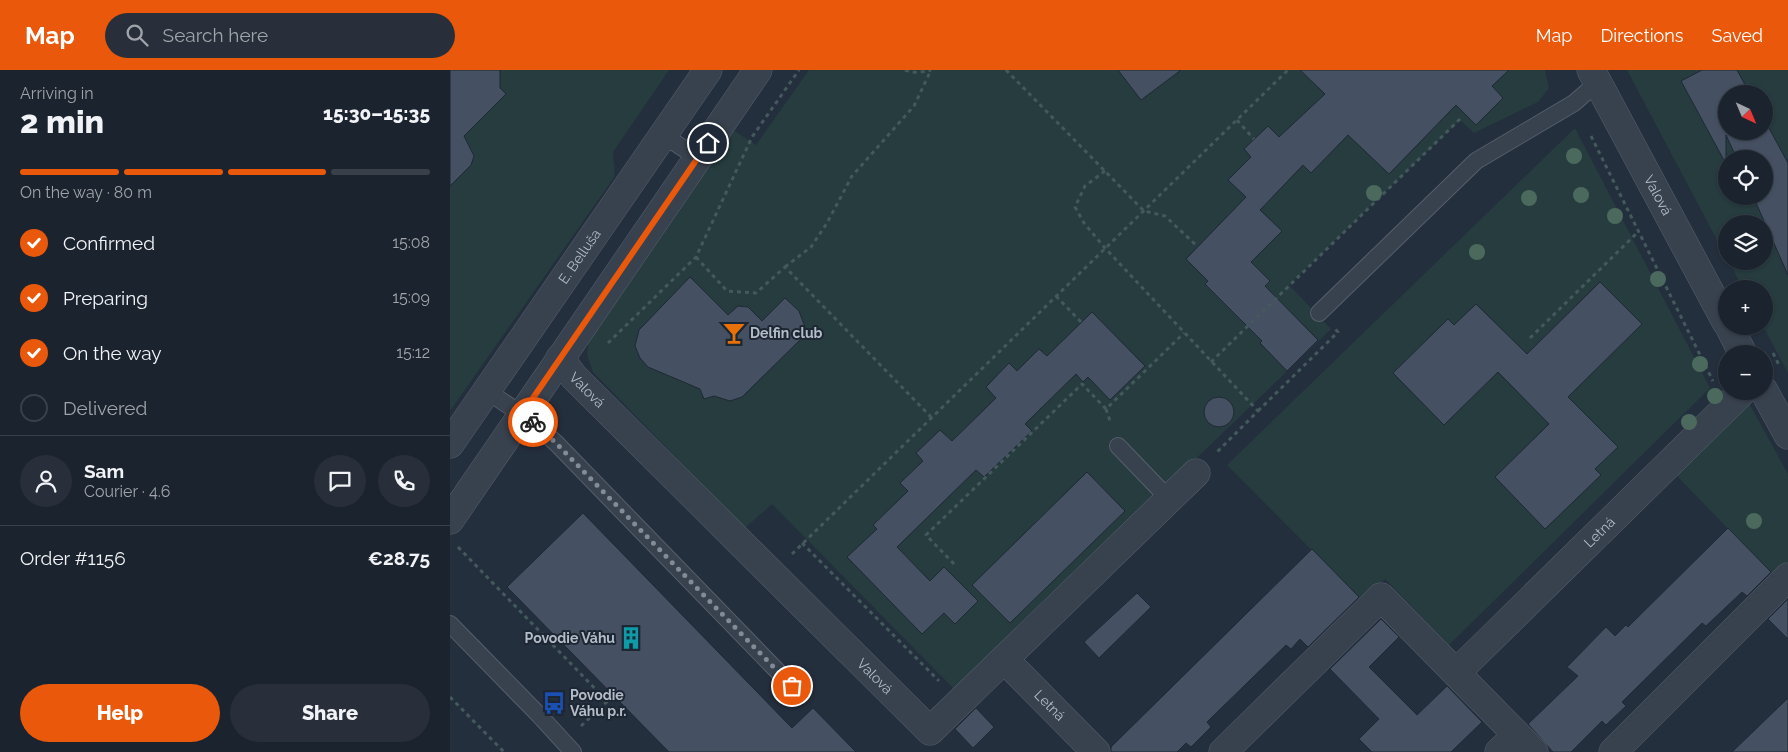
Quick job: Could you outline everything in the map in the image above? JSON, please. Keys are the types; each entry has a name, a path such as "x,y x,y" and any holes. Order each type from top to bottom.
{"street":[{"name":"E. Belluša","path":"450,444 708,70"},
{"path":"450,520 758,70"},
{"name":"Valová","path":"1594,77 1718,307"},
{"name":"Valová","path":"560,358 574,377 930,731 1196,473"},
{"name":"Letná","path":"1456,673 1734,400"},
{"path":"1769,400 1788,436"},
{"path":"1613,752 1788,577"},
{"path":"1222,752 1381,597 1456,673 1517,746"},
{"name":"Letná","path":"1004,659 1096,752"}],"lane":[{"path":"1319,312 1476,161 1574,103 1594,77"},
{"path":"663,135 698,158"},
{"path":"487,391 522,414 556,443 792,686"},
{"path":"1118,446 1169,499"},
{"path":"450,624 573,752"}],"path":[{"path":"905,70 923,73 931,70"},
{"path":"696,257 727,291 756,293 811,247 827,223 852,176 914,106 931,70"},
{"path":"1006,70 1144,211 1165,216 1198,247"},
{"path":"772,574 1288,70"},
{"path":"1574,103 1639,232 1718,369"},
{"path":"1212,362 1460,119"},
{"path":"1237,120 1254,139"},
{"path":"1105,171 1085,186 1075,207 1084,223 1105,248 1258,411"},
{"path":"1530,338 1639,232"},
{"path":"785,267 932,418"},
{"path":"1056,296 1082,323"},
{"path":"1196,473 1338,332 1319,312"},
{"path":"954,564 926,535 1082,384 1106,409 1184,333"},
{"path":"802,544 960,702"},
{"path":"607,701 613,696"},
{"path":"450,698 504,752"}],"green space":[{"path":"450,70 669,70 613,152 615,176 450,411"},
{"path":"809,70 1545,70 1549,88 1538,102 1474,133 1460,120 1289,285 1331,329 955,690 772,504 745,528 593,372 587,355 589,336 733,130 756,145"},
{"path":"1627,70 1788,70 1788,373 1768,335 1773,335 1773,280 1738,280 1734,270 1773,270 1773,215 1718,215 1718,242"},
{"path":"1575,128 1710,388 1449,645 1385,579 1362,601 1227,465"},
{"path":"1749,403 1788,474 1788,562 1774,576 1676,475"}],"building":[{"path":"450,70 500,70 500,88 506,94 464,136 474,156 471,165 450,186"},
{"path":"1118,70 1181,70 1141,100"},
{"path":"1300,70 1509,70 1492,86 1503,98 1476,125 1456,105 1389,174 1348,135 1311,173 1303,165 1260,210 1282,231 1251,262 1270,281 1265,286 1318,340 1287,371 1260,343 1262,341 1205,284 1208,281 1186,259 1246,197 1228,180 1251,157 1244,149 1268,126 1279,137 1325,94"},
{"path":"1702,70 1737,70 1745,85 1718,85 1718,140 1726,140 1726,150 1718,150 1681,81"},
{"path":"1773,136 1788,163 1788,275 1773,241 1773,215 1761,215 1757,205 1773,205 1773,150 1733,150 1728,140 1773,140"},
{"path":"690,277 728,315 738,306 748,307 762,321 785,298 799,311 805,327 801,339 742,397 730,401 714,396 704,399 700,389 648,367 640,358 635,346 639,330"},
{"path":"1600,282 1642,324 1568,397 1618,447 1595,469 1601,475 1545,529 1495,477 1549,424 1498,372 1444,425 1393,373 1448,319 1454,325 1476,304 1527,354"},
{"path":"1092,312 1145,366 1110,400 1088,377 1083,382 1076,374 1025,424 1032,431 984,477 976,470 897,547 930,581 944,567 978,601 955,624 944,613 922,634 847,557 877,529 873,525 908,491 900,483 923,461 916,453 940,430 952,441 996,398 986,387 1009,363 1017,371 1039,349 1047,356"},
{"path":"1219,397 1230,401 1234,412 1230,423 1219,427 1208,423 1204,412 1208,401"},
{"path":"1087,472 1125,511 1010,623 972,585"},
{"name":"Povodie Váhu","path":"583,513 792,728 813,708 856,752 669,752 507,587"},
{"path":"1728,528 1771,572 1747,596 1742,592 1706,626 1702,623 1622,702 1626,706 1606,725 1602,721 1571,752 1553,752 1528,724 1578,676 1567,667 1606,627 1615,636 1626,625 1628,627"},
{"path":"1312,549 1359,597 1308,647 1300,639 1291,649 1286,645 1207,722 1211,727 1191,747 1186,743 1177,752 1111,752 1111,747"},
{"path":"1137,593 1151,607 1099,658 1084,642"},
{"path":"1788,599 1788,639 1768,619"},
{"path":"1381,619 1399,637 1369,667 1417,715 1447,686 1482,722 1451,752 1372,752 1359,739 1379,719 1330,669"},
{"path":"1788,698 1788,752 1732,752 1758,727"},
{"path":"976,708 994,727 973,748 955,729"}],"way so far":[{"path":"533,422 556,443 792,686"}],"place":[{"name":"Delfin club","path":"734,333"},
{"name":"Povodie Váhu","path":"631,638"},
{"name":"Povodie Váhu p.r.","path":"554,703"}],"route":[{"path":"533,422 522,414 708,143"}]}
